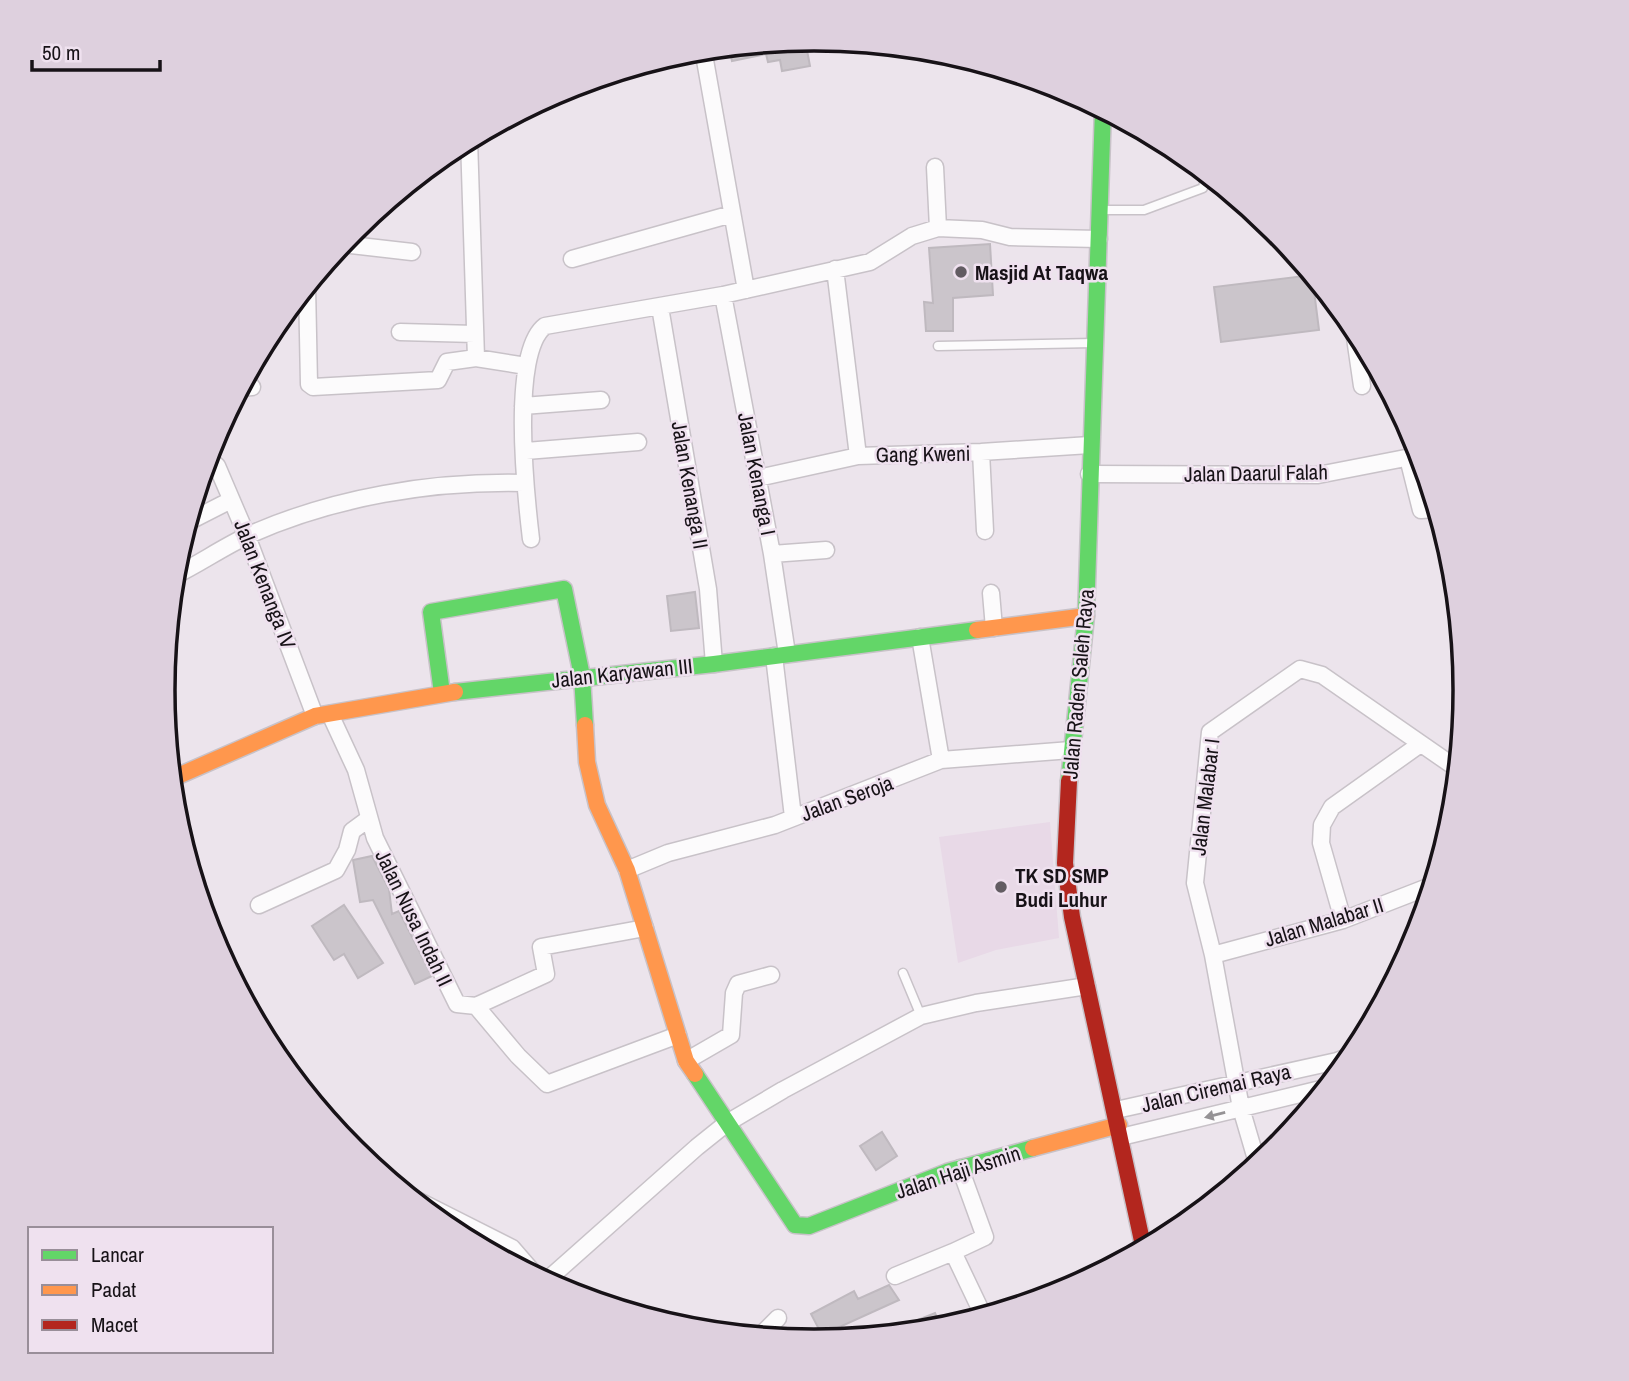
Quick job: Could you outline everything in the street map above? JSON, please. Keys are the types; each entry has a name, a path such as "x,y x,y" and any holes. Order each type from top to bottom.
{"street":[{"path":"705,60 746,290"},
{"name":"Jalan Raden Saleh Raya","path":"1103,120 1086,616 1071,750 1065,863 1072,917 1142,1240"},
{"path":"469,152 476,358"},
{"path":"935,167 938,228"},
{"path":"572,259 732,214"},
{"path":"531,539 524,483 526,451 523,406 526,366 537,332 545,326 723,295 870,262 912,236 938,228 982,230 1010,237 1099,239"},
{"path":"355,246 412,252"},
{"path":"835,269 858,456"},
{"name":"Jalan Kenanga I","path":"723,295 772,554 793,817"},
{"path":"307,301 309,384 313,387 438,380 447,362 476,358 526,366"},
{"name":"Jalan Kenanga II","path":"660,307 708,589 714,664"},
{"path":"400,332 475,334"},
{"path":"1357,352 1362,386"},
{"path":"523,406 600,400"},
{"path":"526,451 571,445 639,442"},
{"name":"Gang Kweni","path":"758,478 858,456 981,453 1090,445"},
{"path":"981,453 985,531"},
{"name":"Jalan Daarul Falah","path":"1089,474 1318,475 1410,458"},
{"name":"Jalan Kenanga IV","path":"216,465 323,715"},
{"path":"1416,475 1419,507 1428,510"},
{"path":"186,569 247,536 328,507 399,491 480,482 524,483"},
{"path":"200,516 231,500"},
{"path":"772,554 826,550"},
{"path":"442,693 431,612 564,589 582,676 587,762 597,805 628,870 686,1061 727,1123"},
{"path":"991,593 994,628"},
{"name":"Jalan Karyawan III","path":"180,775 323,715 442,693 714,664 1086,616"},
{"path":"920,638 941,760"},
{"name":"Jalan Malabar I","path":"1255,1154 1241,1108 1213,955 1195,883 1210,732 1300,669 1322,675 1419,746"},
{"name":"Jalan Nusa Indah II","path":"323,715 356,770 367,820 457,1004 476,1006 518,1056 548,1083 678,1035"},
{"path":"1343,920 1321,842 1322,825 1332,807 1419,746 1450,765"},
{"name":"Jalan Seroja","path":"628,870 668,853 793,817 883,785 941,760 1071,750"},
{"path":"259,905 336,870 344,857 352,831 367,820"},
{"name":"Jalan Malabar II","path":"1213,955 1343,920 1422,889"},
{"path":"476,1006 546,974 541,947 645,928"},
{"path":"686,1061 731,1035 734,993 738,984 771,975"},
{"path":"553,1274 727,1123 782,1090 920,1016 976,1003 1087,986"},
{"name":"Jalan Ciremai Raya","path":"1119,1124 1236,1083 1337,1059"},
{"name":"Jalan Ciremai Raya","path":"1119,1124 1241,1108 1313,1091"},
{"name":"Jalan Haji Asmin","path":"727,1123 764,1184 791,1221 800,1227 960,1168 1119,1124"},
{"path":"895,1276 985,1237 960,1168"},
{"path":"455,1219 512,1248 521,1258"},
{"path":"953,1252 980,1308"},
{"path":"768,1328 778,1318"}],"lane":[{"path":"1100,210 1144,210 1203,188 1204,183"},
{"path":"938,346 1094,343"},
{"path":"903,973 920,1016"}],"shaded area":[{"name":"TK SD SMP Budi Luhur","path":"1050,822 1059,938 996,950 958,963 939,837"}],"building":[{"path":"807,51 810,66 782,71 780,60 768,62 766,54 732,61 731,56"},
{"name":"Masjid At Taqwa","path":"990,244 993,295 953,298 953,331 926,331 924,302 933,303 929,248"},
{"path":"1301,276 1314,292 1319,330 1221,342 1214,287"},
{"path":"695,592 699,628 671,631 667,596"},
{"path":"372,856 389,889 392,914 399,911 432,976 415,984 373,900 360,902 353,860"},
{"path":"344,905 383,963 358,978 344,954 334,960 312,926"},
{"path":"882,1132 897,1156 876,1170 860,1146"},
{"path":"889,1285 899,1300 834,1330 819,1330 811,1314 854,1291 858,1299"},
{"path":"935,1313 937,1318 915,1322"}],"traffic: fast":[{"path":"1069,781 1086,616 1103,120"},
{"path":"442,693 431,612 564,589 582,676 585,725"},
{"path":"455,692 714,664 977,630"},
{"path":"695,1074 795,1225 809,1226 947,1172 1033,1148"}],"traffic: slow":[{"path":"977,630 1086,616"},
{"path":"180,775 315,716 455,692"},
{"path":"585,725 587,762 597,805 627,870 686,1061 695,1074"},
{"path":"1033,1148 1119,1125"}],"traffic: jam":[{"path":"1069,781 1065,863 1072,917 1142,1240"}],"place":[{"name":"Masjid At Taqwa","path":"961,272"},
{"name":"TK SD SMP Budi Luhur","path":"1001,887"}]}
